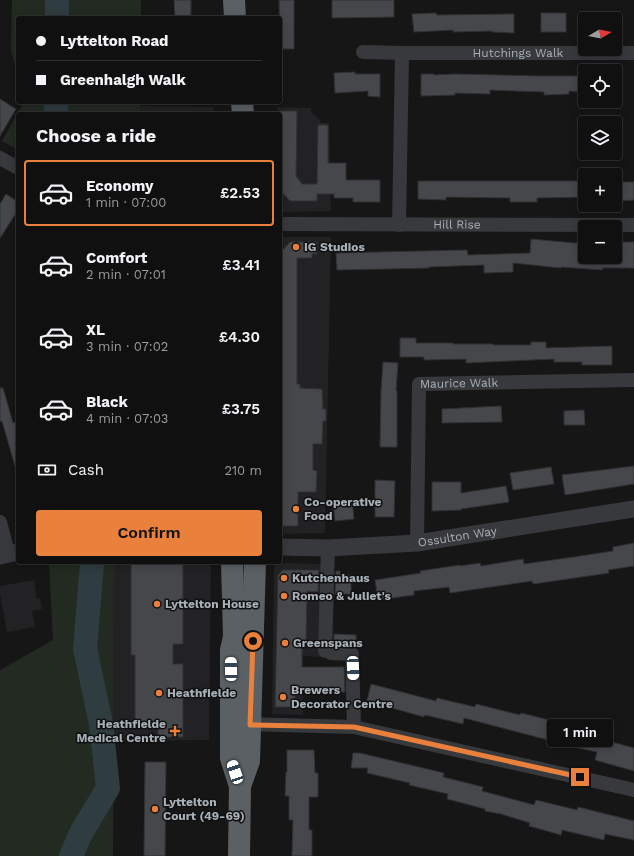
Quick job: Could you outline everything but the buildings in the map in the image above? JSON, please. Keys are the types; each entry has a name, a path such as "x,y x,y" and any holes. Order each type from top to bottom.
{"highway":[{"path":"234,0 234,16"},
{"path":"232,564 234,637 231,650 241,724 249,761 240,786 239,856"},
{"path":"241,724 255,564"}],"street":[{"name":"Hutchings Walk","path":"362,52 634,53"},
{"path":"399,225 402,53"},
{"path":"1,160 16,167"},
{"name":"Hill Rise","path":"282,224 634,225"},
{"name":"Maurice Walk","path":"417,543 419,384 634,380"},
{"name":"Ossulton Way","path":"282,547 328,548 417,543 634,509"},
{"path":"0,522 9,554"},
{"path":"328,548 328,652 352,654 354,727"},
{"path":"241,724 354,727 634,790"}],"shaded area":[{"path":"12,0 141,0 141,16 16,16 16,67 11,51"},
{"path":"23,104 140,104 140,112 18,112"},
{"path":"140,106 214,107 214,112 140,112"},
{"path":"277,107 311,108 311,112 320,120 320,123 329,123 331,211 282,212 282,112 277,112"},
{"path":"16,116 16,149 2,141"},
{"path":"282,237 331,237 325,533 282,534"},
{"path":"49,564 114,564 113,856 0,856 0,670 53,640"},
{"path":"114,564 211,564 209,740 113,741"},
{"path":"274,564 325,564 322,657 303,656 303,715 272,714"},
{"path":"34,580 37,599 40,598 42,609 32,611 35,627 7,632 0,594 0,586"}],"waterway":[{"path":"57,0 57,16"},
{"path":"56,104 56,112"},
{"path":"71,856 81,833 108,788 101,724 85,648 92,564"}],"place":[{"name":"IG Studios","path":"296,247"},
{"name":"Co-operative Food","path":"296,509"},
{"name":"Kutchenhaus","path":"284,578"},
{"name":"Romeo & Juliet's","path":"284,596"},
{"name":"Lyttelton House","path":"157,604"},
{"name":"Greenspans","path":"285,643"},
{"name":"Heathfielde","path":"159,693"},
{"name":"Brewers Decorator Centre","path":"283,697"},
{"name":"Heathfielde Medical Centre","path":"175,731"},
{"name":"Lyttelton Court (49-69)","path":"155,809"}],"route":[{"path":"253,641 250,725 354,727 580,777"}]}
